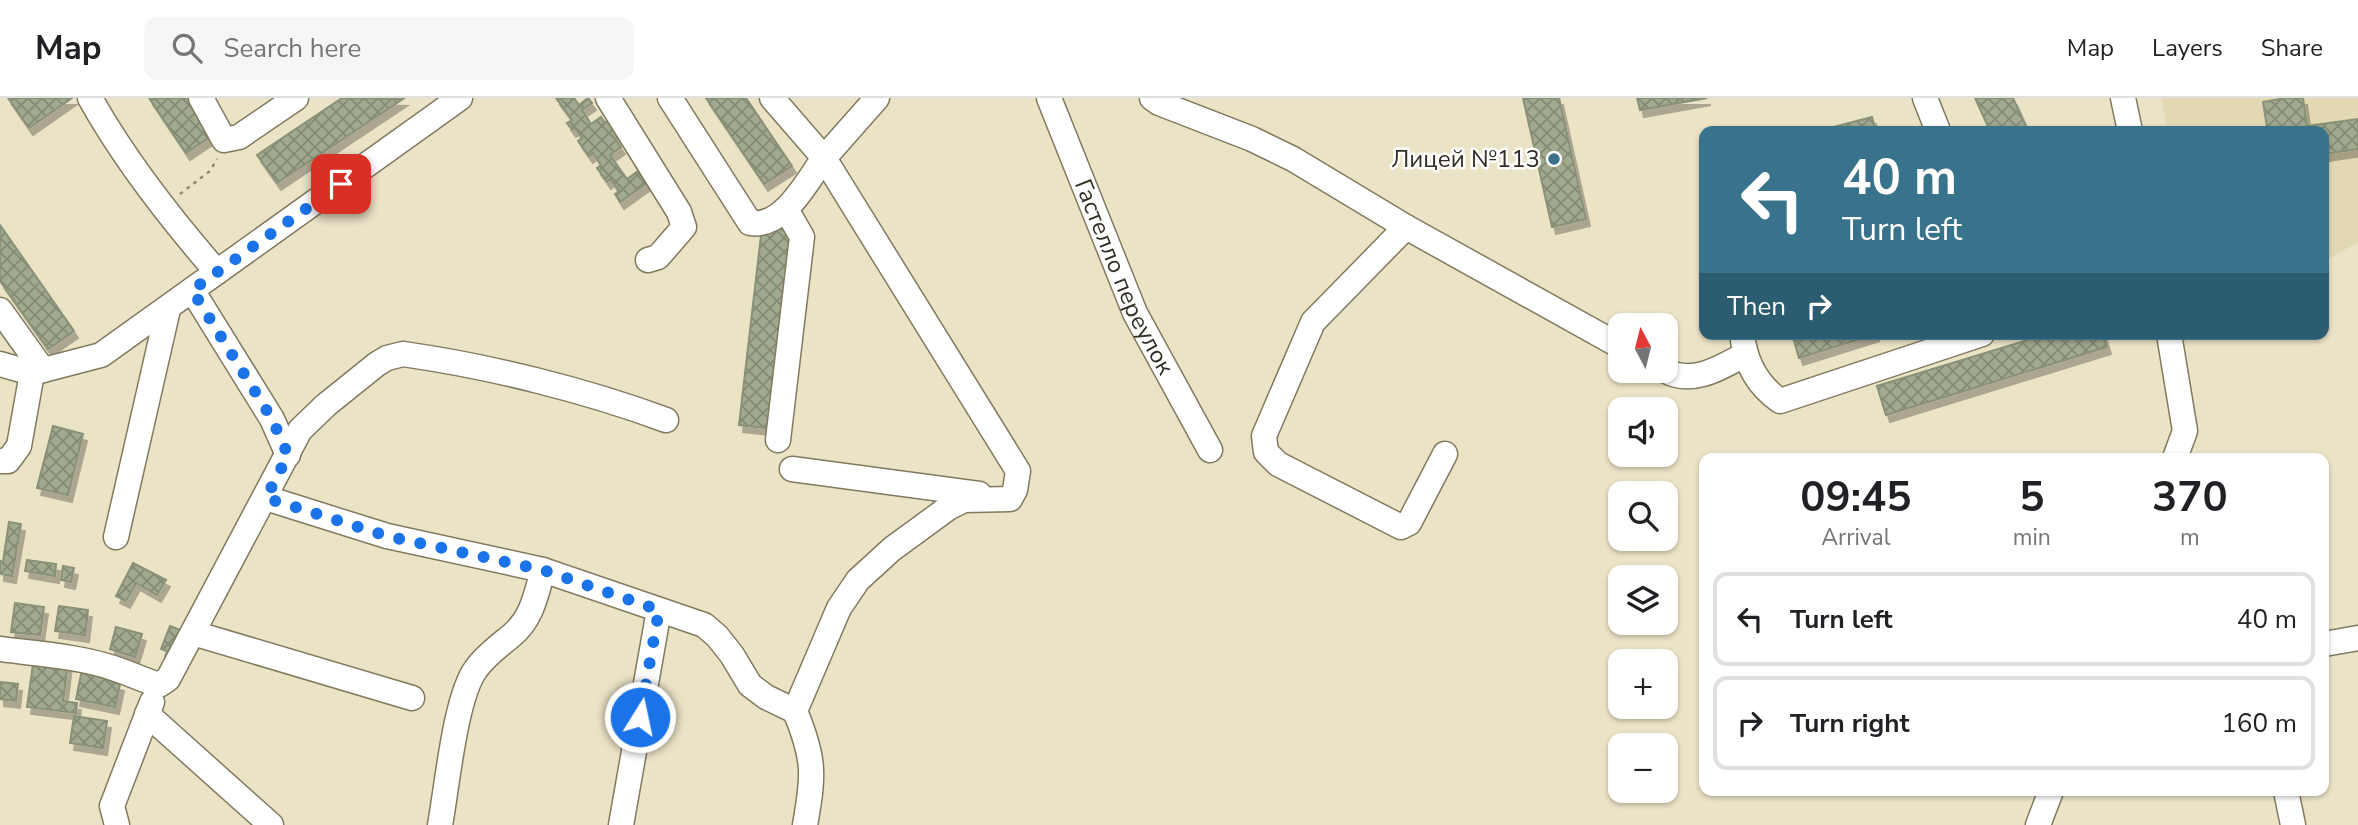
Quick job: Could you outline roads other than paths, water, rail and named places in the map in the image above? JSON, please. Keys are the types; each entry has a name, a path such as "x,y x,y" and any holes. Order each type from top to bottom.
{"street":[{"path":"90,98 124,152 180,231 217,272"},
{"path":"201,98 224,140 239,137 296,98"},
{"path":"0,364 37,371 101,355 460,98"},
{"path":"608,98 679,212 684,228 658,257 648,260"},
{"path":"670,98 750,223 766,222 786,209 824,158 877,98"},
{"path":"772,98 824,158 1018,471 1016,490 1010,499"},
{"name":"Гастелло переулок","path":"1049,98 1135,313 1210,450"},
{"path":"1152,98 1293,159 1406,227 1608,339"},
{"path":"1925,98 1936,126"},
{"path":"2123,98 2129,126"},
{"path":"778,440 803,237 786,209"},
{"path":"1406,227 1312,322 1264,436 1266,452 1278,464 1401,527 1409,523 1445,454"},
{"path":"192,290 272,419 288,455"},
{"path":"0,310 37,371 19,446 8,461 0,461"},
{"path":"116,537 167,310"},
{"path":"1678,377 1708,374 1743,344 1764,390 1780,401 1964,340"},
{"path":"2170,340 2185,431 2177,453"},
{"path":"117,825 112,806 159,685 168,679 193,634 300,430 377,364 403,354 504,373 631,407 666,420"},
{"path":"792,469 1010,499"},
{"path":"266,498 387,536 543,570 704,625 724,645 750,685 766,697 795,711 807,739 813,772 806,825"},
{"path":"795,711 839,608 858,580 892,549 948,508 964,500 1010,499"},
{"path":"440,825 456,732 468,683 476,667 513,636 527,620 543,570"},
{"path":"621,825 659,610"},
{"path":"193,634 412,698"},
{"path":"2329,642 2358,638"},
{"path":"0,649 73,658 113,668 134,678 159,685"},
{"path":"147,714 271,825"},
{"path":"2038,825 2049,796"},
{"path":"2287,796 2293,825"}],"place":[{"name":"Лицей №113","path":"1554,159"}]}
